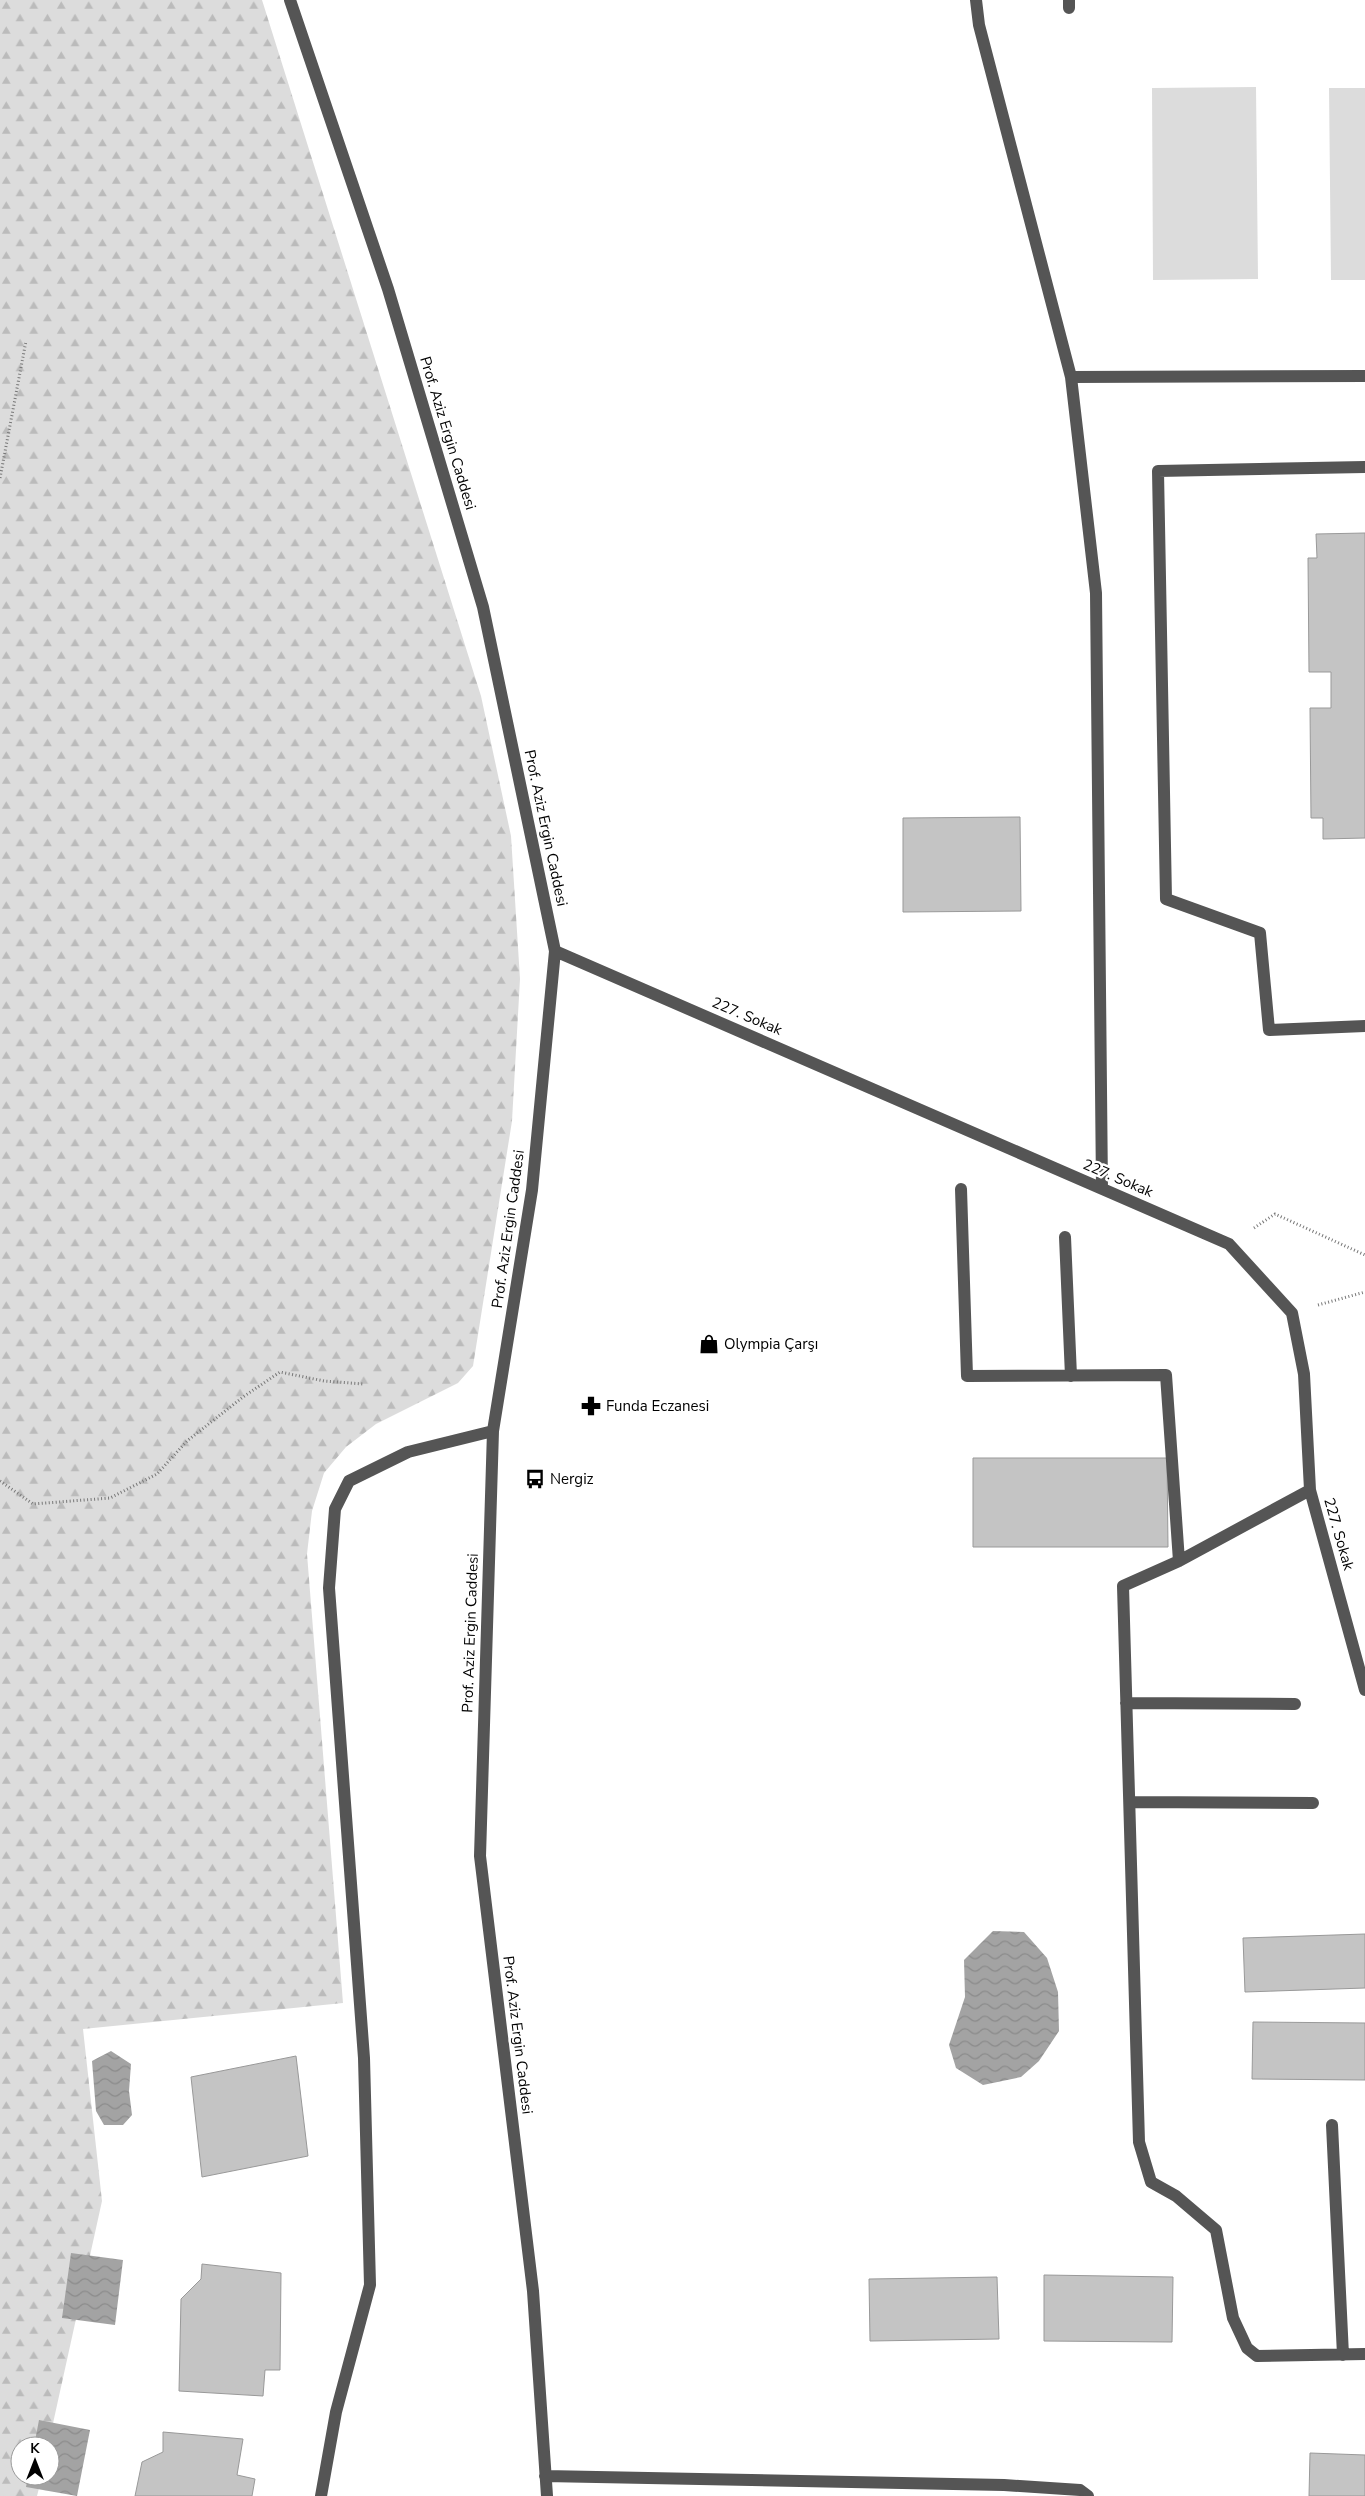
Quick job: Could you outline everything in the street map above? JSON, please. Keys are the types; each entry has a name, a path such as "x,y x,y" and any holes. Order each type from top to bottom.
{"street":[{"name":"Prof. Aziz Ergin Caddesi","path":"290,0 388,289 483,607 555,951 532,1190 493,1431 480,1856 533,2291 547,2496"},
{"path":"976,0 979,25 1071,377 1096,593 1102,1188"},
{"path":"1071,377 1365,376"},
{"path":"1365,467 1158,470 1166,899 1260,933 1268,1030 1365,1026"},
{"name":"227. Sokak","path":"555,951 1229,1244 1291,1312 1304,1374 1310,1490 1365,1690"},
{"path":"961,1189 967,1376 1166,1375 1178,1561"},
{"path":"1065,1237 1071,1376"},
{"path":"321,2496 336,2412 370,2285 364,2058 329,1588 335,1509 349,1481 408,1452 493,1431"},
{"path":"1310,1490 1178,1561 1123,1586 1139,2142 1151,2182 1176,2196 1216,2230 1233,2318 1247,2348 1257,2356 1365,2354"},
{"path":"1126,1703 1295,1704"},
{"path":"1130,1802 1313,1803"},
{"path":"1332,2124 1343,2355"},
{"path":"545,2476 1004,2485 1080,2490 1088,2496"}],"path":[{"path":"0,478 26,340"},
{"path":"1229,1244 1275,1214 1365,1255"},
{"path":"1291,1312 1365,1292"},
{"path":"0,1481 33,1504 110,1498 158,1474 188,1441 243,1397 280,1372 324,1381 363,1384"}],"green space":[{"path":"0,0 262,0 481,696 511,836 520,979 512,1121 473,1366 458,1383 376,1424 346,1447 324,1473 312,1511 307,1554 343,2003 83,2029 102,2201 50,2436 10,2436 10,2486 40,2486 37,2496 0,2496"},
{"path":"1256,87 1258,279 1153,280 1152,88"},
{"path":"1329,88 1365,88 1365,280 1331,280"}],"water":[{"path":"993,1931 1024,1932 1047,1958 1058,1992 1059,2031 1039,2061 1021,2077 983,2085 956,2068 949,2045 965,1997 964,1960"},
{"path":"111,2051 131,2064 129,2091 132,2115 123,2125 104,2125 96,2111 92,2061"},
{"path":"71,2253 123,2260 115,2325 62,2318"},
{"path":"39,2420 90,2430 77,2496 26,2487 60,2486 60,2436 36,2436"}],"building":[{"path":"1365,533 1365,838 1323,839 1323,818 1311,818 1310,708 1331,708 1331,672 1309,672 1308,558 1317,558 1316,534"},
{"path":"1020,817 1021,911 903,912 903,818"},
{"path":"973,1458 1167,1458 1168,1547 973,1547"},
{"path":"1365,1934 1365,1988 1245,1992 1243,1938"},
{"path":"1253,2022 1365,2023 1365,2080 1252,2079"},
{"path":"296,2056 308,2156 202,2177 191,2077"},
{"path":"202,2264 281,2273 280,2370 265,2370 263,2396 179,2391 181,2299 201,2279"},
{"path":"1044,2275 1173,2277 1172,2342 1044,2341"},
{"path":"997,2277 999,2339 870,2341 869,2279"},
{"path":"163,2432 243,2439 237,2475 255,2479 252,2496 135,2496 142,2462 163,2452"},
{"path":"1310,2453 1365,2455 1365,2496 1309,2496"}],"place":[{"name":"Olympia Çarşı","path":"709,1344"},
{"name":"Funda Eczanesi","path":"591,1406"},
{"name":"Nergiz","path":"535,1479"}]}
